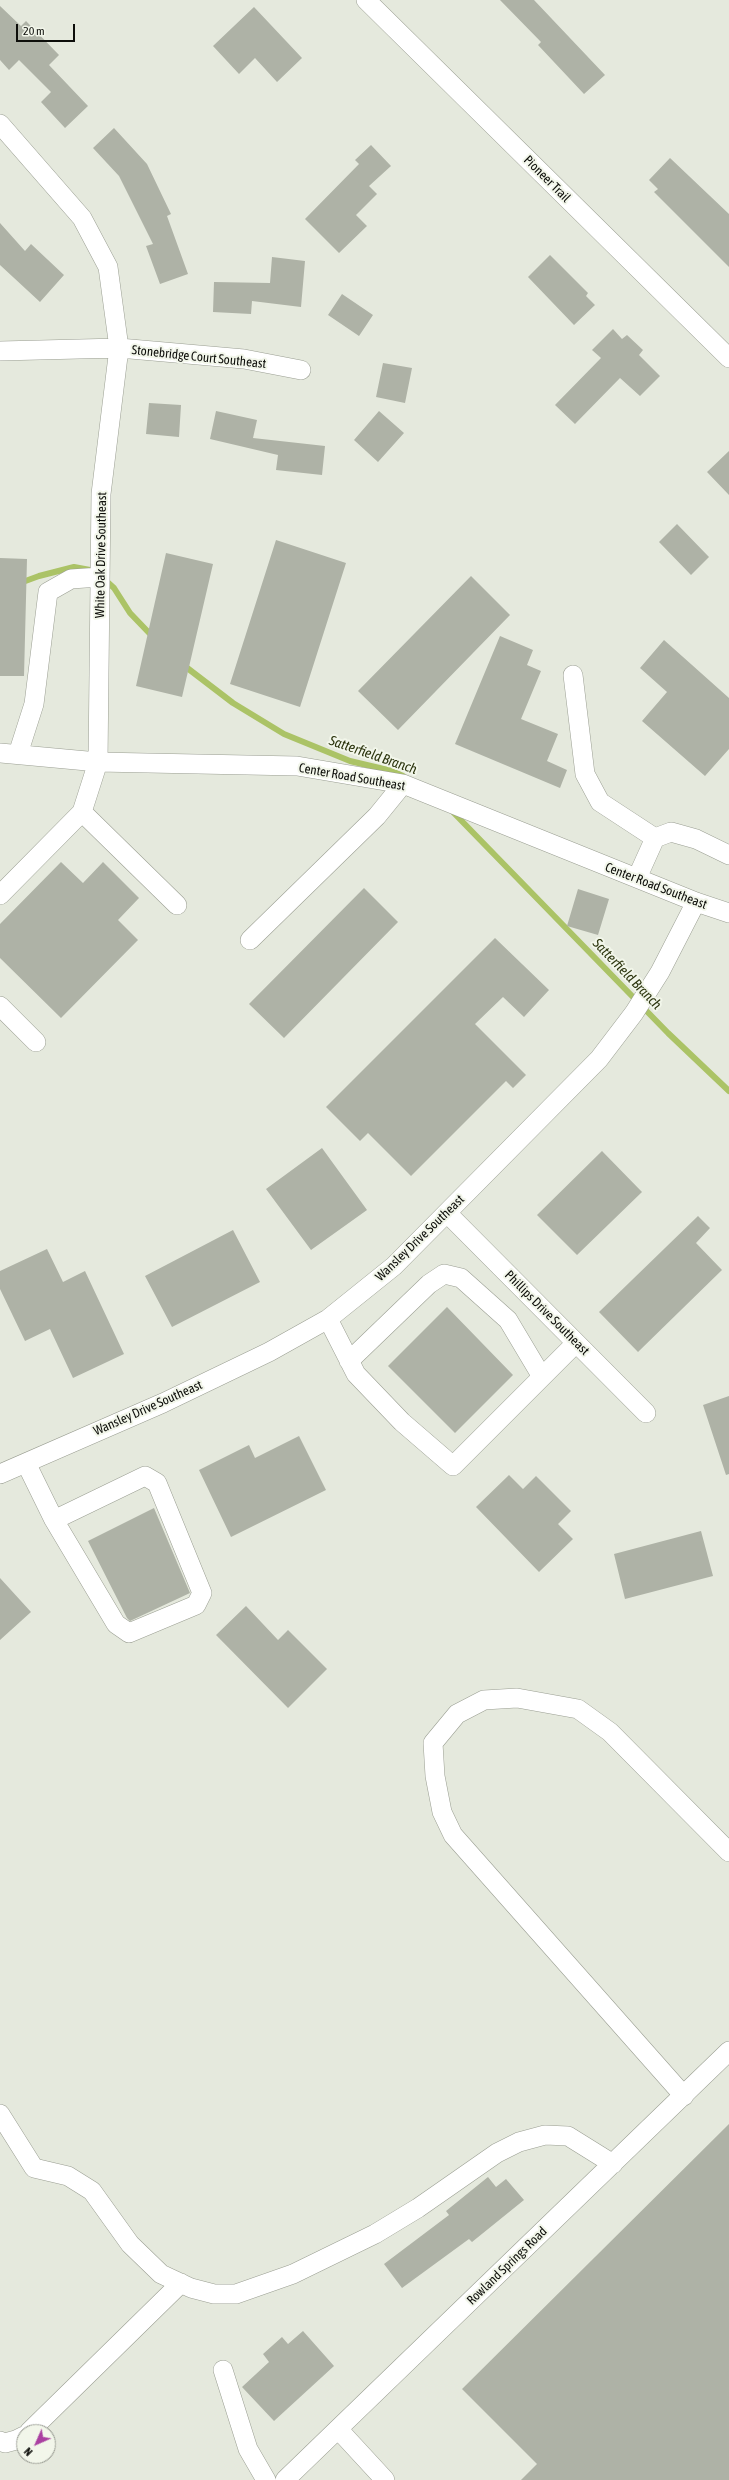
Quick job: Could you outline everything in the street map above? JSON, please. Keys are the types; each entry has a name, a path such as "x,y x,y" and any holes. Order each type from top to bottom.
{"street":[{"name":"Pioneer Trail","path":"366,0 729,358"},
{"name":"White Oak Drive Southeast","path":"0,124 82,218 108,267 120,348 101,494 98,762 82,812"},
{"path":"0,351 120,348"},
{"name":"Stonebridge Court Southeast","path":"120,348 244,359 301,370"},
{"path":"9,753 34,704 48,592 71,579 100,578"},
{"path":"573,675 585,774 600,802 655,838"},
{"name":"Center Road Southeast","path":"9,753 98,762 297,766 403,784 696,902 729,913"},
{"path":"250,940 377,816 403,784"},
{"path":"0,896 82,812 177,905"},
{"path":"637,878 655,838 671,832 696,839 729,855"},
{"name":"Wansley Drive Southeast","path":"0,1474 163,1403 269,1352 328,1319 394,1266 599,1060 634,1013 660,972 696,902"},
{"path":"0,1006 36,1042"},
{"name":"Phillips Drive Southeast","path":"447,1213 646,1413"},
{"path":"349,1361 429,1284 444,1274 461,1278 508,1320 542,1376"},
{"path":"328,1319 356,1374 402,1422 453,1466 576,1343"},
{"path":"26,1463 54,1520 116,1624 129,1633 196,1605 202,1593 157,1483 145,1476 54,1520"},
{"path":"684,2096 453,1835 442,1812 435,1776 433,1744 457,1714 484,1700 517,1698 578,1709 610,1732 729,1852"},
{"name":"Rowland Springs Road","path":"286,2480 729,2051"},
{"path":"0,2114 34,2168 68,2176 92,2191 130,2244 162,2274 181,2283 214,2294 236,2294 293,2274 376,2234 418,2208 497,2153 519,2142 545,2135 568,2136 613,2164"},
{"path":"37,2424 181,2283"},
{"path":"223,2370 248,2449 266,2480"},
{"path":"338,2429 384,2480"},
{"path":"0,2441 5,2443 16,2440"}],"building":[{"path":"500,0 534,0 605,75 584,94 538,45 541,42"},
{"path":"0,6 21,26 26,21 59,55 49,65 88,106 65,128 41,102 51,92 19,60 9,70 0,60"},
{"path":"254,7 302,58 277,82 255,58 239,74 213,46"},
{"path":"114,128 147,164 171,214 167,216 188,274 160,284 146,246 153,244 119,176 93,148"},
{"path":"371,145 391,166 369,186 377,194 356,215 367,226 339,253 305,219 359,164 355,160"},
{"path":"670,158 729,214 729,267 654,192 658,189 649,180"},
{"path":"0,223 25,251 31,244 64,275 40,302 0,265"},
{"path":"550,255 588,293 586,296 595,305 574,325 528,277"},
{"path":"272,257 305,261 301,307 252,301 251,314 213,312 214,282 270,283"},
{"path":"342,294 373,315 359,336 328,315"},
{"path":"613,329 622,339 627,335 643,350 639,355 660,376 640,396 620,378 575,424 555,405 601,358 592,350"},
{"path":"383,363 412,368 405,403 376,397"},
{"path":"149,403 181,405 179,437 146,434"},
{"path":"216,411 257,420 253,438 325,446 322,475 276,470 278,455 210,439"},
{"path":"379,411 404,433 378,462 354,440"},
{"path":"729,451 729,495 707,472"},
{"path":"677,524 709,557 691,575 659,542"},
{"path":"276,540 346,563 300,707 230,684"},
{"path":"166,553 213,564 182,697 136,686"},
{"path":"0,558 27,559 24,676 0,676"},
{"path":"471,576 510,615 398,730 358,691"},
{"path":"500,636 533,650 527,665 541,671 521,719 558,734 547,761 567,770 560,788 455,744"},
{"path":"664,640 729,698 729,749 705,776 642,721 667,692 640,668"},
{"path":"61,862 83,883 103,862 139,898 118,920 138,940 61,1018 0,958 0,924"},
{"path":"364,888 398,922 284,1038 249,1004"},
{"path":"578,889 609,899 598,935 567,926"},
{"path":"495,938 549,990 524,1017 503,997 475,1024 526,1075 513,1088 506,1081 411,1176 368,1133 360,1141 326,1107"},
{"path":"322,1148 367,1210 311,1250 266,1189"},
{"path":"602,1151 642,1192 577,1255 537,1215"},
{"path":"698,1216 710,1228 696,1243 722,1270 638,1352 599,1312"},
{"path":"233,1230 260,1282 172,1327 145,1276"},
{"path":"47,1249 63,1282 85,1271 124,1354 73,1378 50,1329 25,1341 0,1289 0,1271"},
{"path":"447,1307 513,1375 455,1433 388,1366"},
{"path":"729,1396 729,1474 726,1475 703,1405"},
{"path":"299,1436 326,1490 231,1537 199,1470 249,1445 255,1458"},
{"path":"509,1475 523,1489 536,1476 571,1511 558,1524 573,1539 539,1572 476,1507"},
{"path":"154,1508 190,1593 130,1621 127,1618 88,1541"},
{"path":"701,1531 713,1576 625,1599 614,1554"},
{"path":"0,1578 31,1612 0,1640"},
{"path":"246,1606 278,1640 288,1630 327,1669 288,1708 216,1635"},
{"path":"729,2124 729,2480 521,2480 537,2464 462,2389"},
{"path":"488,2177 496,2187 506,2179 524,2200 472,2242 469,2239 402,2288 384,2264 449,2215 446,2211"},
{"path":"303,2331 334,2366 274,2421 242,2387 269,2362 263,2354 282,2337 288,2344"}],"waterway":[{"name":"Satterfield Branch","path":"20,583 39,576 74,567 90,570"},
{"name":"Satterfield Branch","path":"104,579 114,588 130,613 153,637"},
{"name":"Satterfield Branch","path":"182,664 233,703 284,734 350,761 392,771 403,776"},
{"name":"Satterfield Branch","path":"452,811 668,1033 729,1091"}]}
